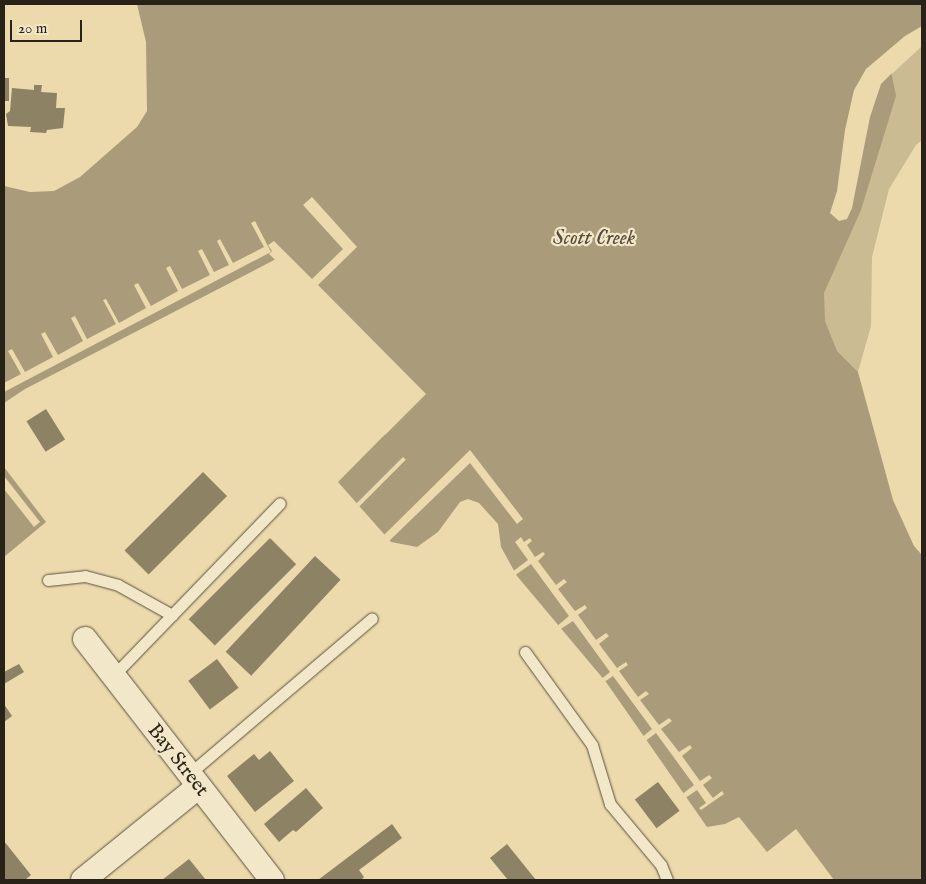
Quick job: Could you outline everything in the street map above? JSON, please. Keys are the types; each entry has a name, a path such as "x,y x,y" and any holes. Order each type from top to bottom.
{"street":[{"name":"Bay Street","path":"85,639 272,880"},
{"path":"83,880 194,780"}],"lane":[{"path":"113,676 280,503"},
{"path":"48,580 85,576 118,585 172,615"},
{"path":"194,780 372,618"},
{"path":"525,652 592,745 610,804 660,865 668,880"}],"shaded area":[{"path":"922,46 922,140 916,145 889,189 872,257 871,326 858,372 844,374 809,341 881,84"}],"water":[{"name":"Scott Creek","path":"137,4 922,4 922,35 889,61 896,96 861,210 824,293 825,321 837,351 858,372 893,500 914,546 922,555 922,880 834,880 796,829 767,852 739,817 725,824 707,827 606,682 517,576 501,547 498,524 479,503 468,499 460,502 438,532 417,547 391,542 338,482 421,398 278,258 25,389 4,403 4,186 30,192 54,191 80,177 137,127 147,111 146,42"},
{"path":"4,467 46,522 4,557"}],"pier":[{"path":"922,26 922,38 891,62 893,72 881,84 870,117 852,208 847,219 839,221 830,213 837,191 845,130 854,90 866,69 905,36"},
{"path":"312,197 357,247 318,285 426,394 385,435 384,433 418,398 269,254 272,251 268,245 274,241 312,279 343,249 303,205"},
{"path":"255,221 271,252 4,392 4,383 21,374 8,351 12,349 25,372 53,357 41,334 45,332 58,355 83,341 71,318 75,316 87,339 116,324 103,300 106,299 119,323 146,308 134,285 138,283 151,306 178,291 166,268 170,266 182,289 210,275 198,251 202,249 214,272 229,265 217,241 220,239 233,263 264,247 251,223"},
{"path":"470,450 523,519 517,524 470,463 388,542 383,536"},
{"path":"403,457 406,460 358,508 355,505"},
{"path":"4,476 40,522 34,527 4,489"},
{"path":"521,537 524,542 530,538 532,541 527,545 535,557 543,552 545,554 538,561 556,585 564,579 567,582 558,589 575,611 585,605 587,608 578,615 596,640 606,633 609,636 599,644 617,668 626,662 628,665 619,671 638,697 646,691 649,694 640,700 659,725 669,718 672,721 661,729 679,752 690,745 692,748 682,756 700,781 709,775 712,778 703,785 713,798 722,791 724,794 701,810 699,808 706,803 697,790 684,799 681,795 694,785 656,733 644,742 641,738 652,729 613,676 603,683 600,680 610,672 573,621 559,630 556,627 569,616 531,564 514,576 512,572 528,560 515,542"}],"building":[{"path":"4,78 9,78 9,101 4,101"},
{"path":"34,85 42,85 41,92 57,93 56,108 65,108 63,128 47,130 46,133 30,132 31,127 8,126 6,114 10,111 12,88 34,90"},
{"path":"46,409 65,440 46,452 26,421"},
{"path":"203,472 227,496 149,575 125,550"},
{"path":"270,538 296,564 215,645 189,619"},
{"path":"315,556 341,580 251,676 226,652"},
{"path":"217,659 239,688 210,709 188,681"},
{"path":"19,664 24,672 4,684 4,672"},
{"path":"4,704 12,716 4,722"},
{"path":"270,751 294,781 255,812 227,776 254,754 259,760"},
{"path":"658,782 680,811 657,828 635,799"},
{"path":"306,788 323,808 296,832 293,830 279,842 264,824"},
{"path":"392,824 402,838 359,870 364,877 361,880 318,880"},
{"path":"4,841 31,875 25,880 4,880"},
{"path":"507,844 536,880 508,880 490,858"},
{"path":"189,859 206,880 162,880"}]}
